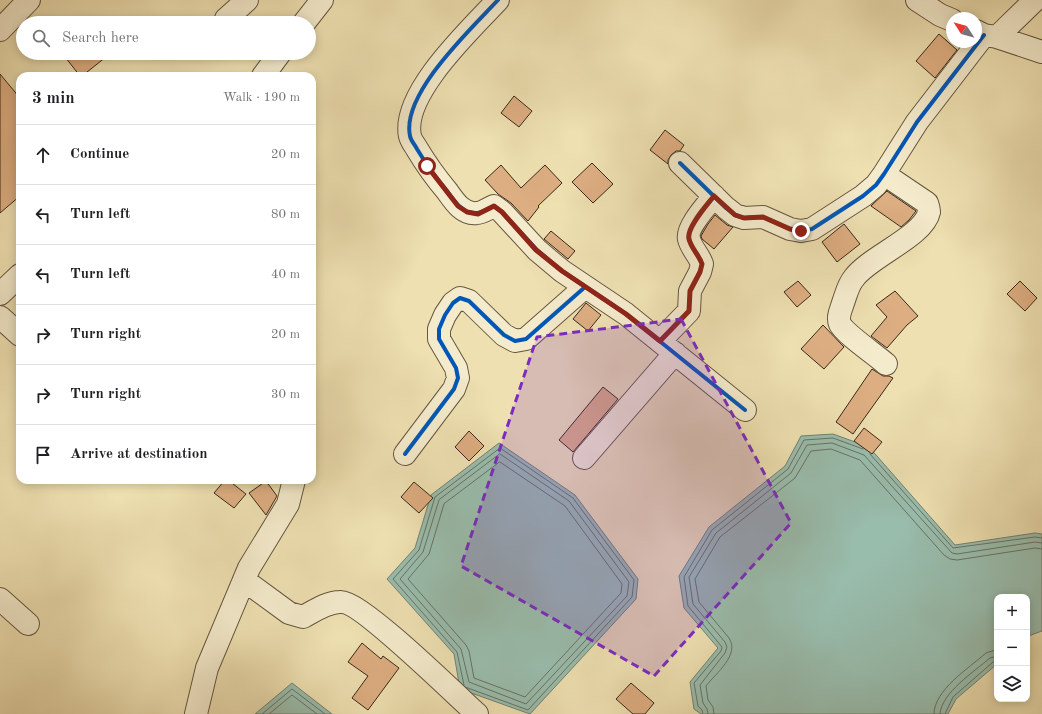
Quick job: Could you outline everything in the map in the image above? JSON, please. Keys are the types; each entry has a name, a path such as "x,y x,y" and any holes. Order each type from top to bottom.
{"street":[{"path":"0,30 29,0"},
{"path":"229,16 247,0"},
{"path":"309,16 322,0"},
{"path":"498,0 450,52 418,96 410,124 410,137 427,166 458,206 467,212 478,214 494,206 502,212 536,250 562,271 626,314 745,410"},
{"path":"917,0 946,18"},
{"path":"680,163 735,215 744,218 763,217 790,229 801,231 812,229 863,196 876,185 917,122 985,34 1035,0"},
{"path":"985,34 1042,52"},
{"path":"266,72 275,60"},
{"path":"884,174 927,203 929,211 926,219 914,233 864,268 854,278 849,286 839,315 840,323 845,330 886,364"},
{"path":"584,458 667,347 689,311 690,291 700,272 702,264 689,239 689,233 692,226 714,196"},
{"path":"0,294 16,279"},
{"path":"405,454 454,389 458,378 456,368 439,339 439,329 445,315 453,303 460,298 469,301 504,335 516,341 526,339 585,287"},
{"path":"0,317 16,331"},
{"path":"196,714 207,668 249,568 288,504 293,484"},
{"path":"244,580 289,613 303,617 321,607 341,601 358,608 405,647 476,714"},
{"path":"0,599 28,624"}],"highlighted area":[{"path":"681,319 791,523 654,676 461,566 537,337"}],"water":[{"path":"833,434 869,447 955,545 1035,533 1042,534 1042,631 1030,636 1030,594 994,594 994,667 956,699 948,714 701,714 694,709 690,682 718,648 684,608 679,576 709,527 785,466 801,436"},
{"path":"499,443 575,495 638,579 636,599 530,714 460,689 454,654 387,579 415,548 431,495"},
{"path":"292,683 332,714 255,714"}],"building":[{"path":"939,34 946,40 946,48 955,48 957,50 935,78 916,61"},
{"path":"67,60 102,60 87,72 77,72"},
{"path":"0,74 16,93 16,199 0,213"},
{"path":"514,96 532,111 519,127 501,113"},
{"path":"665,130 684,145 680,151 676,151 671,155 668,160 668,164 650,150"},
{"path":"592,163 613,184 593,203 572,182"},
{"path":"501,165 521,188 545,165 562,183 538,206 539,207 528,221 511,203 498,194 485,180"},
{"path":"887,191 916,211 901,227 871,206"},
{"path":"715,215 727,225 733,227 714,249 702,239 701,236"},
{"path":"844,224 860,244 837,262 822,242"},
{"path":"551,231 575,251 568,259 544,239"},
{"path":"798,281 811,295 797,307 784,292"},
{"path":"1020,281 1037,298 1025,311 1007,294"},
{"path":"895,291 918,316 907,325 887,348 871,336 887,317 876,305"},
{"path":"586,303 601,315 588,331 573,319"},
{"path":"823,325 844,347 824,369 801,349"},
{"path":"872,369 883,376 893,378 853,434 836,422"},
{"path":"603,387 618,399 573,452 559,440"},
{"path":"864,428 882,442 872,454 854,441"},
{"path":"469,431 484,446 469,461 455,447"},
{"path":"414,482 433,498 419,513 401,497"},
{"path":"222,484 233,484 246,494 234,508 214,493"},
{"path":"262,484 268,484 277,496 266,515 249,493"},
{"path":"362,643 381,659 383,656 399,668 368,710 352,698 368,676 348,662"},
{"path":"631,683 654,703 645,714 633,714 616,699"}],"cycle path":[{"path":"498,0 440,63 427,82 416,101 410,119 410,136 412,141 431,171 463,210 477,213 494,206 502,212 537,250 562,271 626,314 745,410"},
{"path":"680,163 735,215 744,218 763,217 790,229 801,231 812,229 863,196 876,185 917,122 984,35"},
{"path":"405,454 454,389 458,378 456,368 439,339 439,329 445,315 453,303 460,298 469,301 504,335 515,341 526,339 585,287"}],"route":[{"path":"427,166 458,206 467,212 478,214 494,206 502,212 536,250 562,271 626,314 660,341 685,317 689,311 690,291 700,272 702,264 689,239 689,233 692,226 714,196 735,215 744,218 763,217 790,229 801,231"}]}
